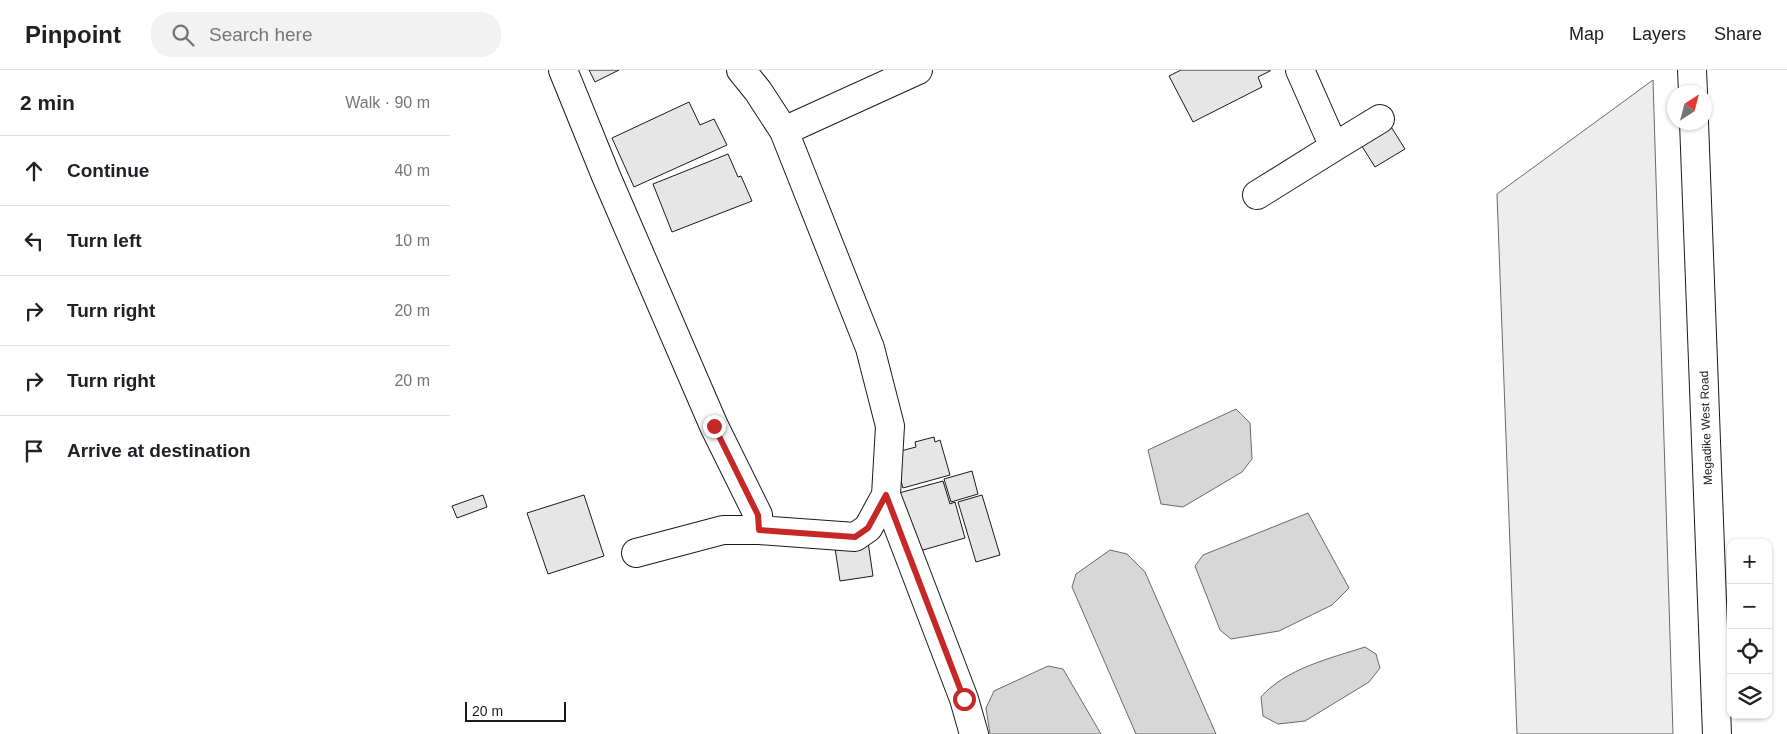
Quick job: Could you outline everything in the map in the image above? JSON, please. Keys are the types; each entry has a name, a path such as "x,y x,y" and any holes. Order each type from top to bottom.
{"street":[{"path":"564,70 606,176 714,426 758,515 759,530"},
{"path":"741,70 758,91 784,131 870,348 890,426 886,495 964,699 974,734"},
{"path":"784,131 918,70"},
{"path":"1300,70 1334,147"},
{"path":"1692,70 1693,85"},
{"path":"1257,194 1380,119"},
{"name":"Megadike West Road","path":"1694,130 1718,734"},
{"path":"636,553 723,530 759,530 855,537 868,528 886,495"}],"shaded area":[{"path":"1653,80 1673,734 1517,734 1497,194"},
{"path":"1236,409 1250,423 1252,459 1242,472 1183,507 1161,504 1148,450"},
{"path":"1308,513 1349,588 1332,605 1279,631 1231,639 1220,630 1195,566 1203,555"},
{"path":"1110,550 1127,554 1145,572 1216,734 1136,734 1072,587 1076,574"},
{"path":"1365,647 1376,654 1380,668 1369,682 1305,721 1278,724 1263,716 1261,697 1271,687 1295,672 1323,660"},
{"path":"1048,666 1063,669 1101,734 990,734 986,708 994,691"}],"building":[{"path":"589,70 619,70 595,82"},
{"path":"1181,70 1270,71 1258,77 1262,87 1193,122 1169,76"},
{"path":"689,102 700,125 714,119 727,145 634,187 612,138"},
{"path":"1388,122 1405,149 1375,167 1358,140"},
{"path":"728,154 738,177 741,176 752,201 672,232 653,184"},
{"path":"934,437 935,442 940,440 950,475 903,488 893,453 916,447 915,442"},
{"path":"972,471 978,494 951,502 944,479"},
{"path":"943,481 950,504 955,502 965,538 916,552 899,493"},
{"path":"483,495 487,507 457,518 452,506"},
{"path":"584,495 604,556 548,574 527,513"},
{"path":"982,495 1000,555 976,562 958,502"},
{"path":"868,542 873,576 840,581 835,548"}],"route":[{"path":"714,426 758,515 759,530 855,537 868,528 886,495 964,699"}]}
